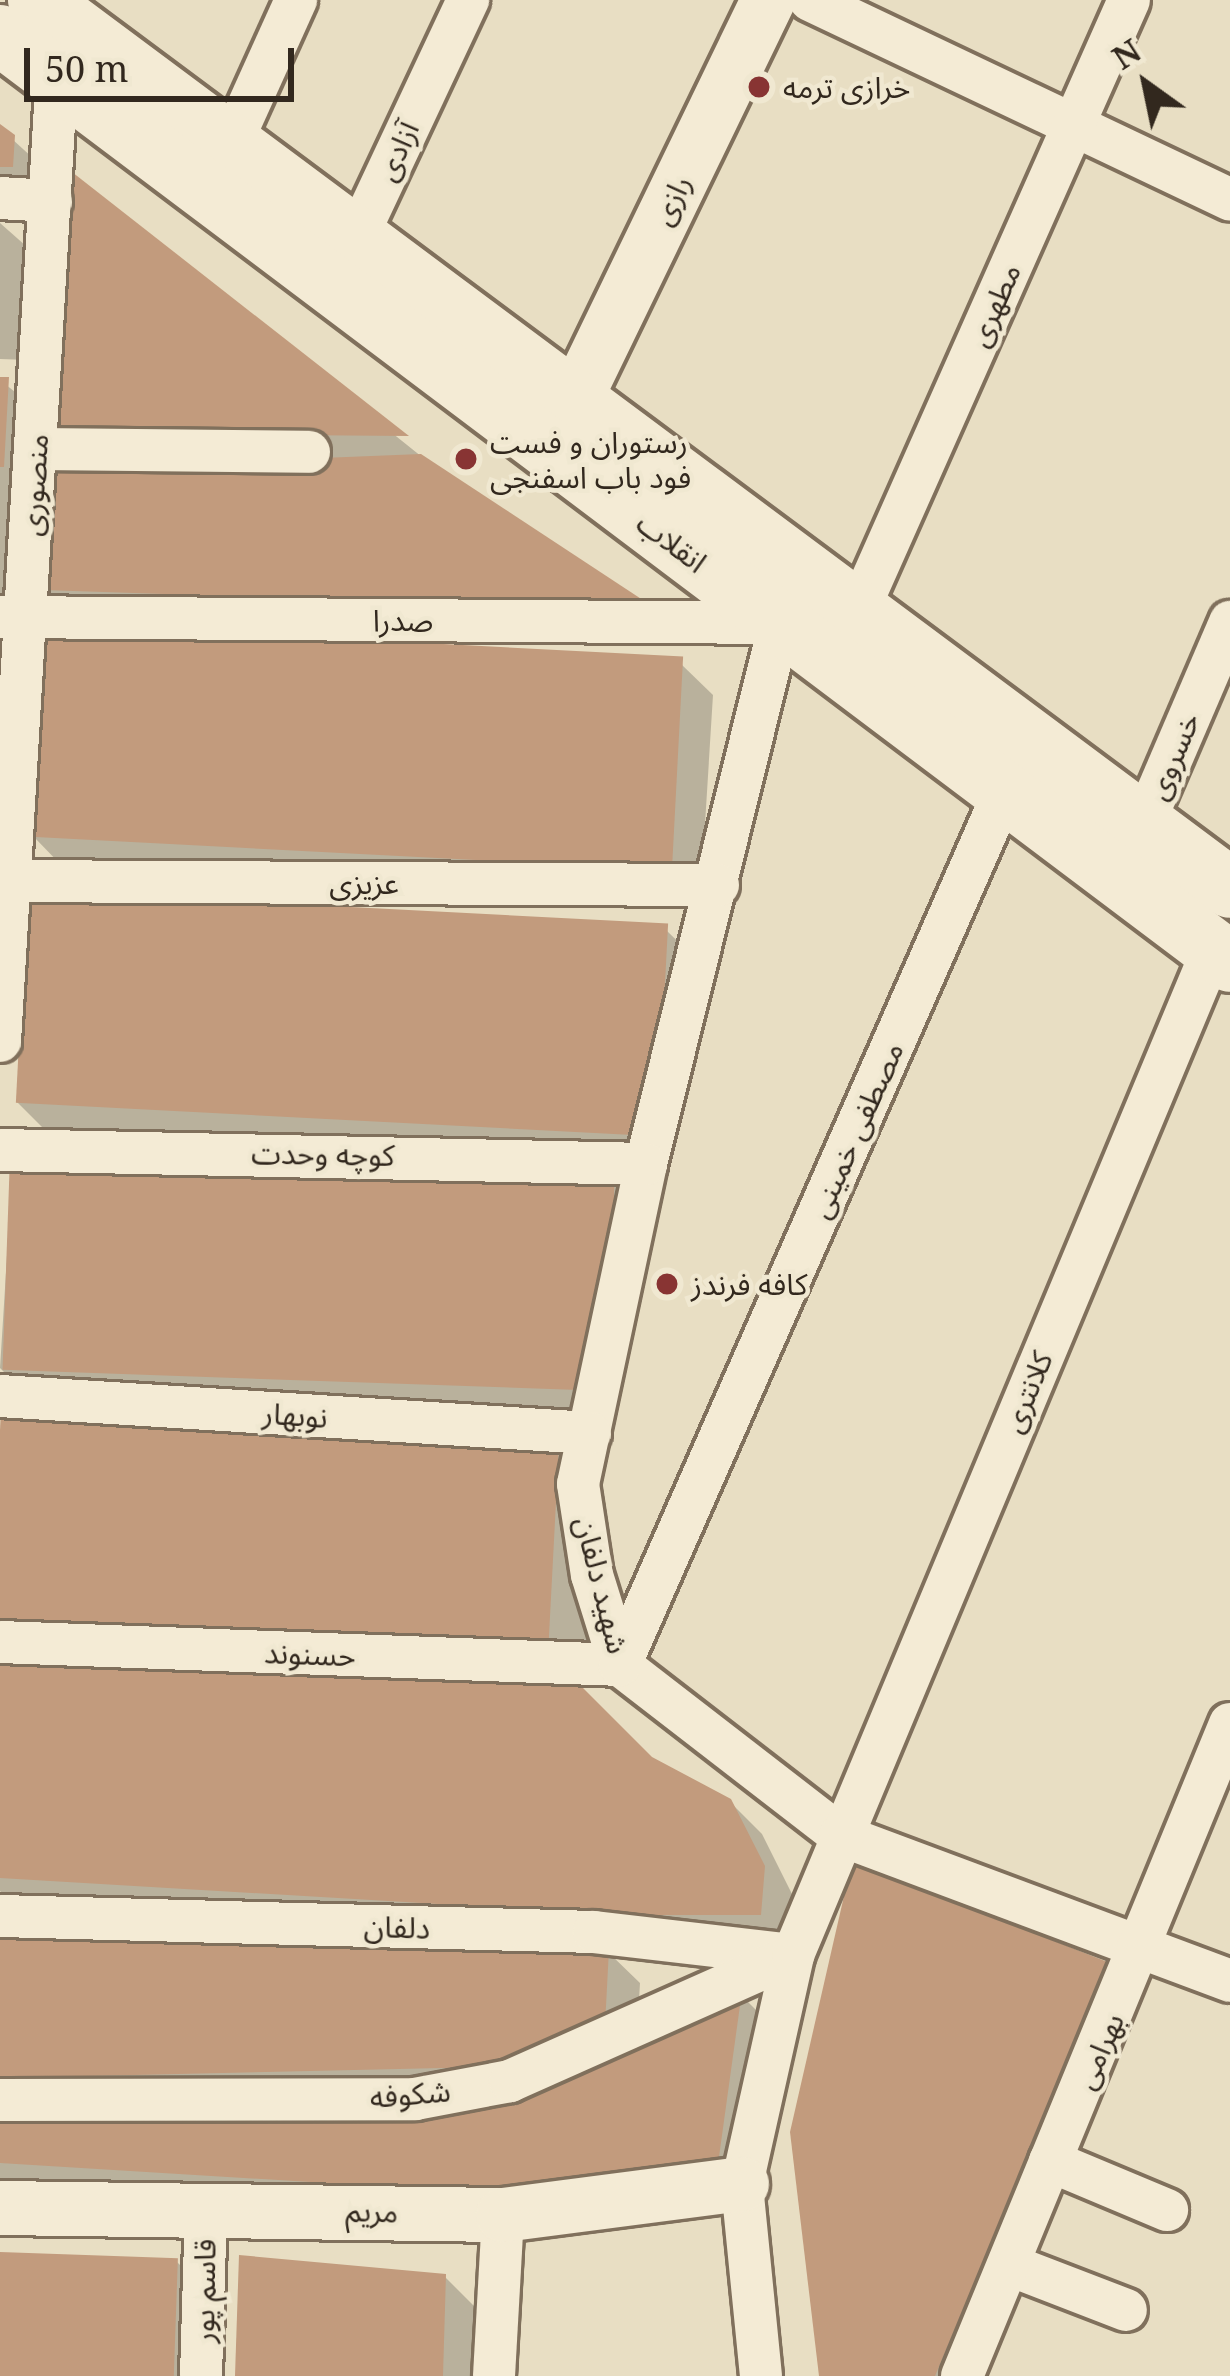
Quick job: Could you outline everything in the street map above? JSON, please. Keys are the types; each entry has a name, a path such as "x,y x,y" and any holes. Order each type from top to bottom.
{"main road":[{"name":"انقلاب","path":"38,0 218,166 780,623 1222,955"},
{"name":"انقلاب","path":"0,35 57,74 218,166 357,238 1230,888"}],"street":[{"path":"218,166 296,0"},
{"name":"آزادی","path":"357,238 468,0"},
{"name":"رازی","path":"575,400 767,0"},
{"path":"810,0 1230,199"},
{"name":"مطهری","path":"858,611 1129,0"},
{"name":"منصوری","path":"0,1041 13,617 36,449 20,364 51,201 57,74"},
{"path":"0,198 51,201"},
{"path":"36,449 309,452"},
{"name":"صدرا","path":"13,617 780,623"},
{"name":"خسروی","path":"1144,823 1230,622"},
{"name":"شهید دلفان","path":"780,623 646,1164 578,1484 592,1575 620,1665 840,1835"},
{"name":"مصطفی خمینی","path":"620,1665 1004,792"},
{"name":"عزیزی","path":"5,881 718,885"},
{"name":"کلانتری","path":"840,1835 1222,955"},
{"name":"کوچه وحدت","path":"0,1150 646,1164"},
{"name":"نوبهار","path":"0,1396 590,1433"},
{"name":"حسنوند","path":"0,1642 620,1665"},
{"name":"بهرامی","path":"962,2376 1144,1948 1215,1806 1230,1724"},
{"path":"760,2376 742,2184 793,1955 840,1835 1230,1981"},
{"name":"دلفان","path":"0,1916 594,1932 793,1955"},
{"name":"شکوفه","path":"0,2100 415,2099 510,2081 793,1955"},
{"path":"1050,2161 1167,2210"},
{"name":"مریم","path":"0,2208 206,2205 503,2215 742,2184"},
{"name":"قاسم پور","path":"201,2376 206,2205"},
{"path":"494,2376 503,2215"},
{"path":"1012,2266 1126,2310"}],"building":[{"path":"0,124 15,135 13,167 0,167"},
{"path":"72,172 409,436 58,433"},
{"path":"0,377 9,377 4,467 0,467"},
{"path":"421,454 658,610 43,590 48,469"},
{"path":"42,623 683,657 672,870 31,837"},
{"path":"27,890 668,924 657,1136 16,1103"},
{"path":"10,1156 615,1177 607,1391 3,1370"},
{"path":"1,1411 559,1440 548,1653 0,1624"},
{"path":"0,1665 582,1687 652,1757 731,1799 765,1866 761,1915 623,1915 0,1878"},
{"path":"852,1861 1110,1963 935,2376 819,2376 790,2132"},
{"path":"0,1927 609,1949 605,2025 487,2067 0,2078"},
{"path":"742,1991 719,2157 644,2176 491,2193 0,2163 0,2117 438,2108"},
{"path":"0,2252 178,2258 174,2376 0,2376"},
{"path":"239,2255 446,2274 443,2376 235,2376"}],"place":[{"name":"خرازی ترمه","path":"759,87"},
{"name":"رستوران و فست فود باب اسفنجی","path":"466,459"},
{"name":"کافه فرندز","path":"667,1284"}]}
